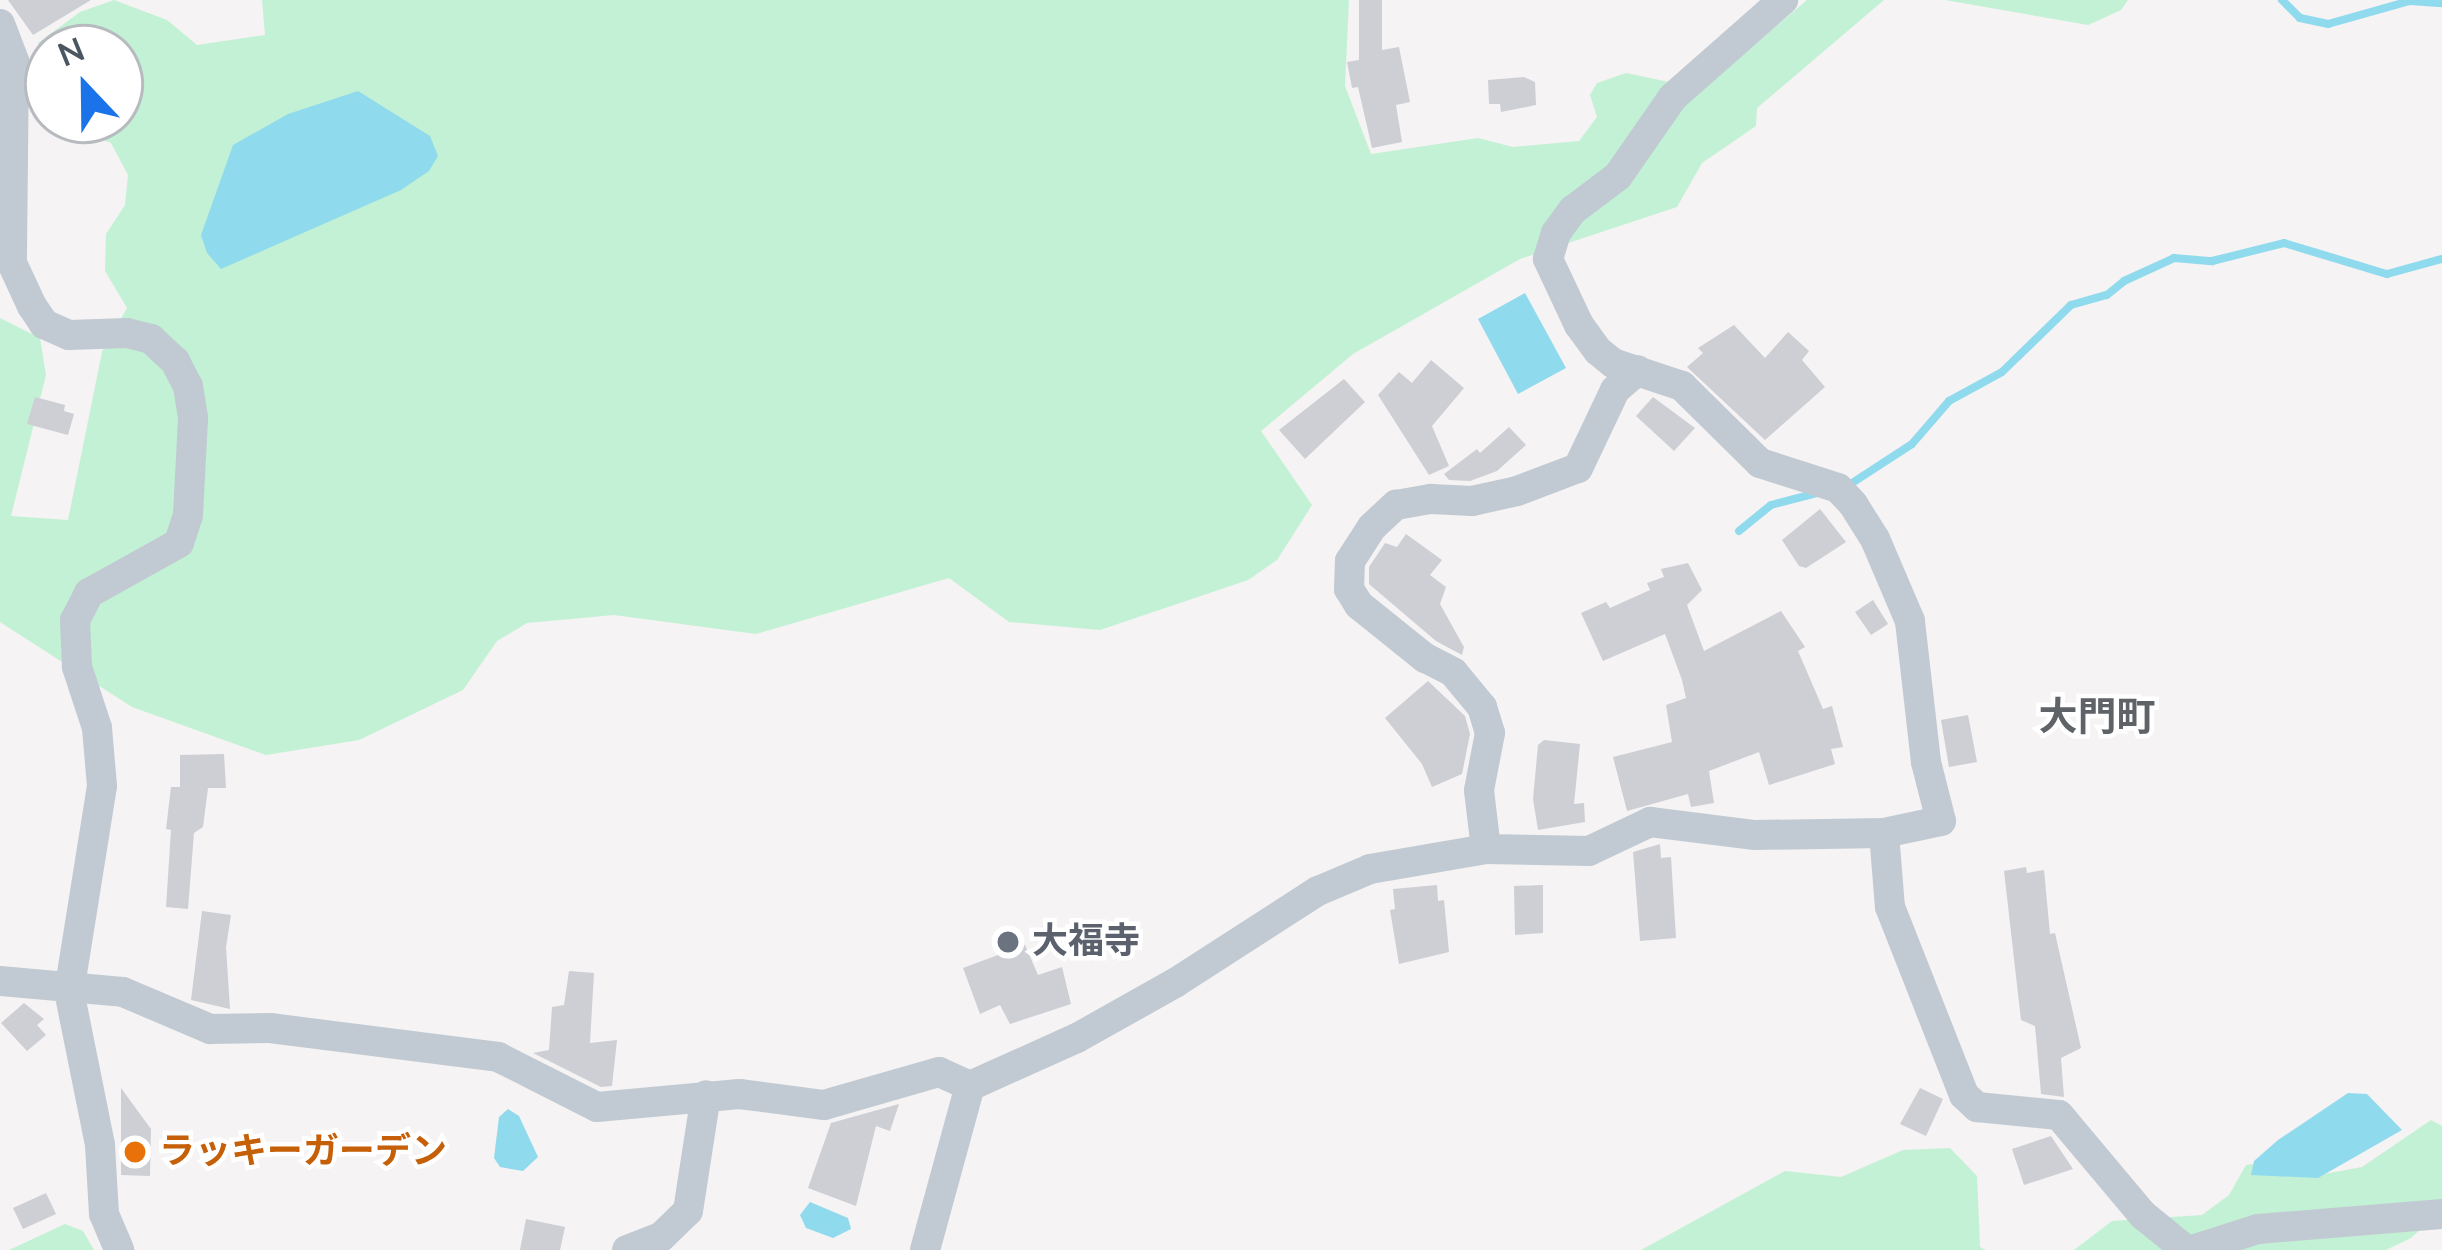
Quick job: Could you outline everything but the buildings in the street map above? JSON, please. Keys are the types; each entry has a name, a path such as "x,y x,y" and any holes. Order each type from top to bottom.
{"street":[{"path":"0,981 69,991 123,992 210,1029 270,1028 498,1057 597,1107 739,1094 824,1105 939,1072 970,1086 1077,1038 1175,983 1318,891 1370,869 1486,849 1589,851 1650,822 1755,836 1884,833 1941,821 1926,761 1910,621 1875,539 1838,488 1760,463 1682,386 1613,363 1579,325 1548,259 1556,233 1574,210 1618,176 1673,97 1783,0"},
{"path":"0,24 14,61 6,272 44,323 69,335 128,332 151,340 176,361 193,419 188,514 179,543 89,593 75,620 77,667 97,728 102,786 69,991 100,1145 104,1214 119,1250"},
{"path":"1486,849 1479,790 1490,733 1482,707 1453,672 1425,658 1359,605 1349,589 1350,561 1372,527 1396,505 1494,496 1578,468 1615,390 1639,370"},
{"path":"1884,833 1890,907 1964,1095 1977,1107 2059,1115 2143,1215 2189,1250 2258,1229 2442,1214"},
{"path":"925,1250 970,1086"},
{"path":"627,1250 661,1237 688,1211 706,1095"}],"green space":[{"path":"114,0 167,20 197,45 265,35 262,0 1349,0 1345,86 1371,154 1478,138 1513,147 1579,141 1597,117 1590,95 1597,83 1626,73 1703,89 1807,0 1884,0 1757,108 1756,126 1702,163 1677,207 1520,259 1353,354 1261,431 1312,505 1277,560 1248,580 1100,630 1009,622 949,578 756,634 614,615 527,623 497,641 463,690 359,740 266,755 132,707 0,622 0,318 40,338 46,375 11,516 68,520 102,352 127,308 105,271 106,234 125,205 128,175 112,144 144,144 144,24 64,24 80,12"},
{"path":"1945,0 2128,0 2121,10 2088,25"},
{"path":"2431,1120 2442,1126 2442,1209 2411,1238 2386,1250 2074,1250 2112,1221 2202,1215 2229,1195 2246,1165 2303,1157 2319,1175 2362,1167"},
{"path":"1950,1148 1977,1176 1980,1247 1986,1250 1641,1250 1785,1171 1841,1177 1903,1150"},
{"path":"65,1224 83,1231 94,1250 9,1250"}],"water":[{"path":"358,91 430,136 438,156 429,171 401,190 221,269 207,253 201,235 233,145 288,114"},
{"path":"1525,293 1566,368 1518,394 1478,319"},
{"path":"2348,1093 2367,1094 2402,1130 2318,1178 2251,1175 2254,1161 2278,1140"},
{"path":"508,1109 519,1116 538,1157 523,1171 500,1167 494,1158 499,1117"},
{"path":"810,1202 848,1218 851,1229 833,1238 806,1228 800,1215"}],"waterway":[{"path":"2282,0 2300,18 2328,24 2410,1 2442,3"},
{"path":"1849,485 1912,444 1949,401 2002,372 2071,305 2107,295 2124,281 2174,258 2212,261 2284,243 2387,274 2442,259"},
{"path":"1739,531 1771,505 1817,493"}],"place":[{"name":"大福寺","path":"1008,942"},
{"name":"ラッキーガーデン","path":"135,1152"}],"district":[{"name":"大門町","path":"2097,718"}]}
